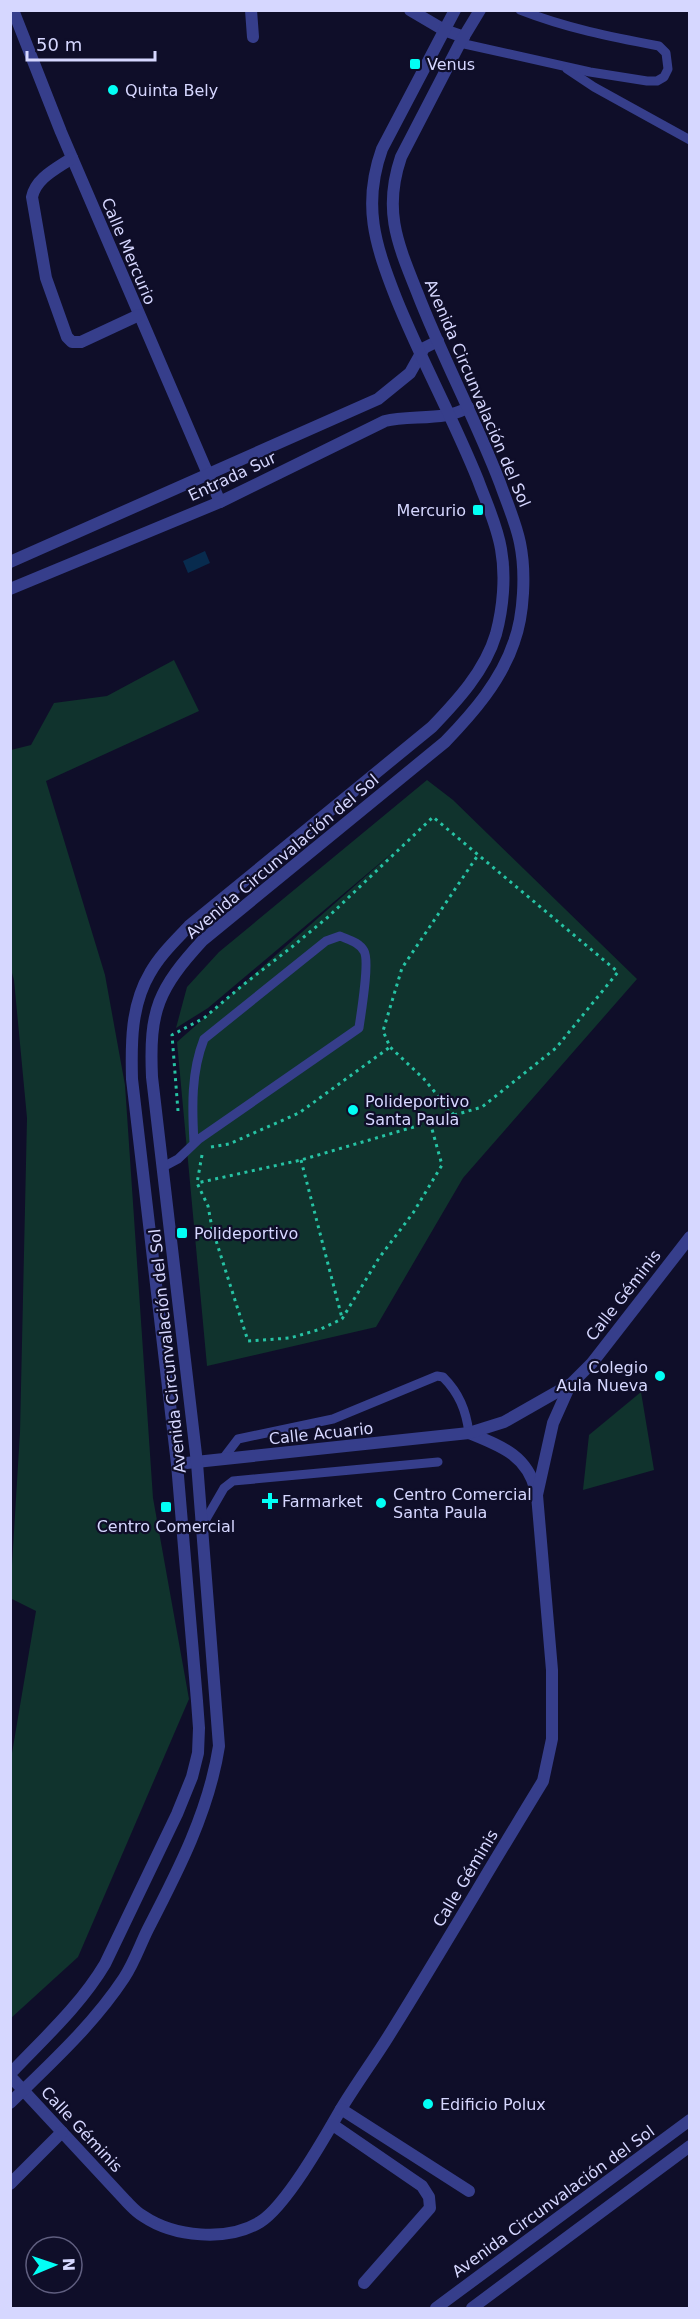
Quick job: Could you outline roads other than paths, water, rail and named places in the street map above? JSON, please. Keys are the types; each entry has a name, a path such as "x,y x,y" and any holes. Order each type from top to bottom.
{"street":[{"name":"Calle Mercurio","path":"13,10 72,158 220,502"},
{"path":"251,10 253,38"},
{"path":"410,10 462,40"},
{"name":"Avenida Circunvalación del Sol","path":"10,2075 92,1986 117,1941 192,1777 198,1753 199,1728 177,1464 132,1079 131,1049 140,996 149,974 163,954 196,920 432,727 459,697 486,657 495,636 500,613 503,567 501,547 488,507 450,416 420,355 377,245 372,222 371,196 374,171 382,149 455,10"},
{"name":"Avenida Circunvalación del Sol","path":"10,2103 82,2031 125,1976 179,1867 211,1787 219,1746 197,1463 152,1077 153,1025 159,1002 178,967 210,934 445,742 468,719 489,692 503,666 514,642 520,616 522,558 514,521 489,455 438,341 397,239 392,219 395,176 402,157 462,40 480,10"},
{"path":"72,158 39,181 32,197 46,278 67,338 72,342 81,342 139,315"},
{"name":"Entrada Sur","path":"10,562 378,399 410,373 424,348 438,341"},
{"name":"Entrada Sur","path":"10,589 220,502 385,421 399,418 450,416 468,407"},
{"path":"132,1079 152,1077"},
{"name":"Calle Géminis","path":"10,2075 126,2201 143,2216 165,2227 194,2233 220,2234 257,2223 269,2215 281,2202 333,2125 394,2027 543,1781 552,1740 552,1670 537,1495 553,1423 570,1385 592,1363 690,1237"},
{"name":"Calle Acuario","path":"177,1464 469,1433 504,1422 570,1385"},
{"path":"469,1433 515,1455 525,1464 532,1476 537,1495"},
{"path":"341,2109 470,2191"},
{"name":"Avenida Circunvalación del Sol","path":"436,2308 690,2120"},
{"path":"333,2125 422,2186 429,2197 430,2208 364,2283"},
{"path":"10,2184 62,2132"},
{"path":"472,2308 690,2146"}],"lane":[{"path":"462,40 561,65 647,81 657,81 664,77 668,69 669,61 666,53 659,46 556,24 520,10"},
{"path":"561,65 594,87 690,140"},
{"path":"163,1167 178,1159 194,1143 359,1028 366,968 366,952 359,944 340,936 326,941 204,1039 197,1060 192,1097 194,1143"},
{"path":"222,1460 238,1439 333,1419 437,1376 443,1377 460,1398 469,1433"},
{"path":"202,1526 224,1488 233,1481 438,1462"}],"water":[{"path":"205,551 210,563 188,573 183,561"}],"place":[{"name":"Venus","path":"415,64"},
{"name":"Quinta Bely","path":"113,90"},
{"name":"Mercurio","path":"478,510"},
{"name":"Polideportivo Santa Paula","path":"353,1110"},
{"name":"Polideportivo","path":"182,1233"},
{"name":"Colegio Aula Nueva","path":"660,1376"},
{"name":"Farmarket","path":"270,1501"},
{"name":"Centro Comercial Santa Paula","path":"381,1503"},
{"name":"Centro Comercial","path":"166,1507"},
{"name":"Edificio Polux","path":"428,2104"}]}
